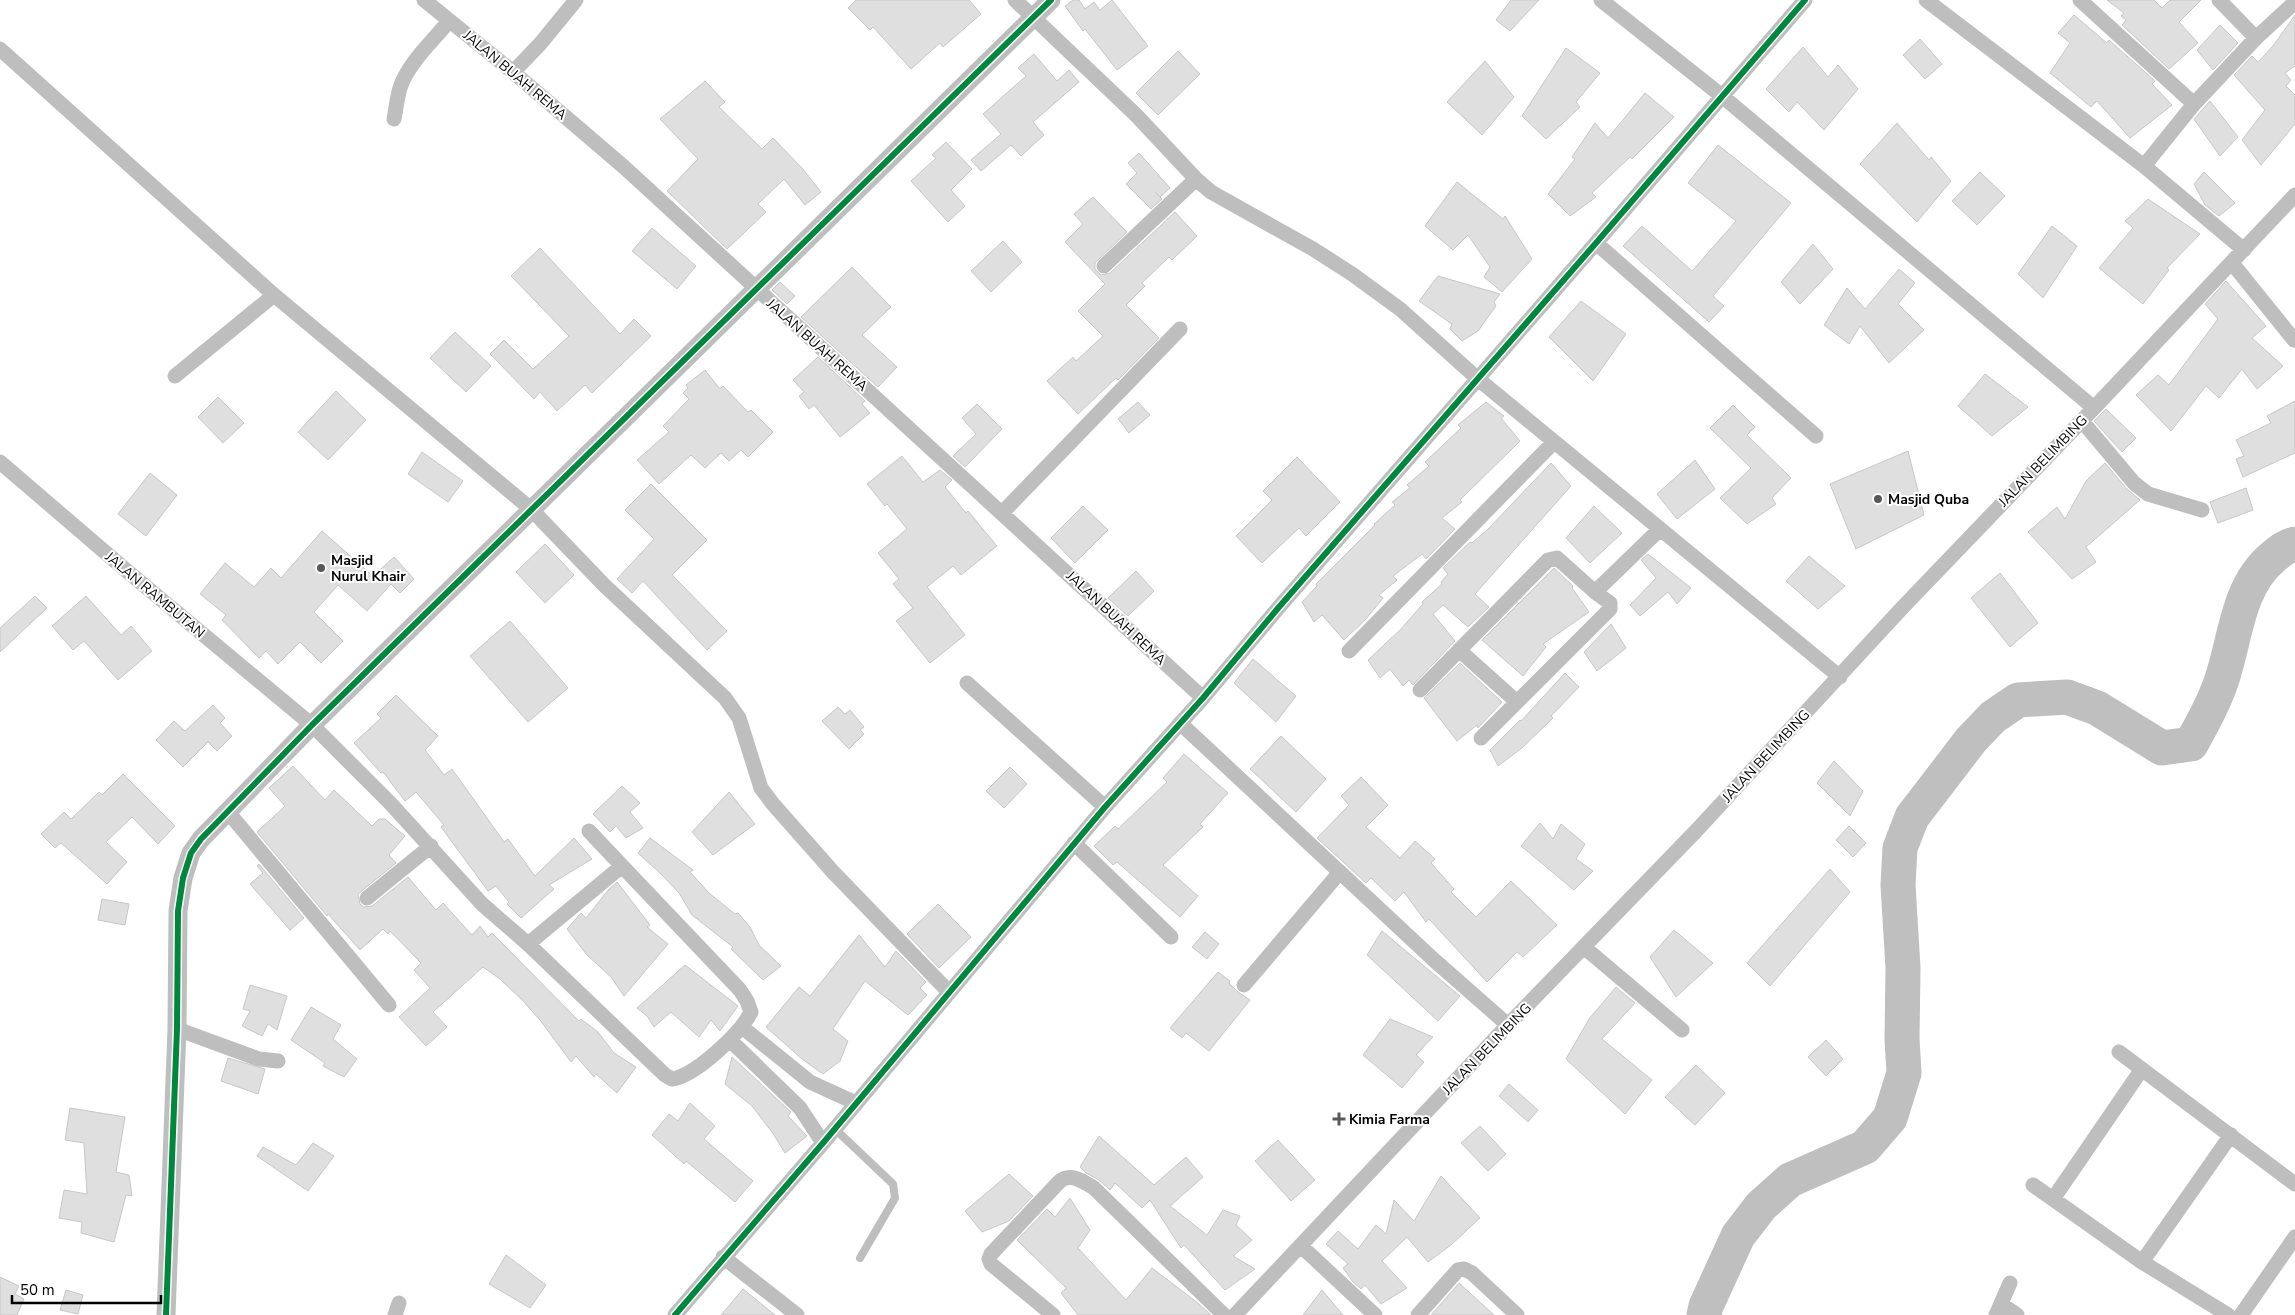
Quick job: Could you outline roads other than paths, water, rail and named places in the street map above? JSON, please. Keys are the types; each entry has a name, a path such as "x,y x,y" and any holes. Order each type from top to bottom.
{"street":[{"name":"JALAN BUAH REMA","path":"424,0 513,72 624,167 1203,698"},
{"path":"513,72 540,44 576,0"},
{"path":"1015,0 1034,16 1211,192 1313,249 1352,274 1400,309 1478,379 1659,530 1840,677"},
{"path":"166,1315 177,1028 177,936 183,878 191,853 201,839 312,725 1051,0"},
{"path":"1601,0 1722,96 2094,408"},
{"path":"675,1315 835,1129 1074,843 1203,698 1279,607 1805,0"},
{"path":"1926,0 2144,166 2244,250"},
{"path":"2080,0 2194,104"},
{"path":"2219,0 2256,38"},
{"path":"2144,166 2194,104 2256,38 2295,2"},
{"path":"394,119 405,76 449,21"},
{"path":"0,49 274,295 531,509 604,585 725,698 739,718 761,788 773,804 833,872 949,992"},
{"path":"1104,266 1196,179"},
{"name":"JALAN BELIMBING","path":"1235,1315 1508,1025 1585,948 1840,677 1902,608 2295,195"},
{"path":"1596,243 1816,436"},
{"path":"2232,263 2294,340"},
{"path":"175,376 274,295"},
{"path":"1002,513 1180,329"},
{"path":"2082,420 2134,483 2148,494 2202,510"},
{"path":"1349,650 1554,442"},
{"name":"JALAN RAMBUTAN","path":"0,462 312,725 431,846 482,904 528,944 653,1066 672,1079 684,1076 730,1040"},
{"path":"1595,592 1659,530"},
{"path":"1420,690 1552,558 1557,558 1610,604 1610,609 1481,738"},
{"path":"1459,650 1517,702"},
{"path":"967,683 1105,807"},
{"path":"1180,723 1508,1025"},
{"path":"228,812 389,1005"},
{"path":"589,831 740,990 748,1001 751,1012 742,1027 730,1040 800,1108 823,1143"},
{"path":"1074,843 1171,937"},
{"path":"367,898 431,846"},
{"path":"528,944 622,866"},
{"path":"1244,985 1340,872"},
{"path":"1585,948 1682,1030"},
{"path":"742,1027 810,1082 856,1103"},
{"path":"177,1028 259,1059 278,1061"},
{"path":"2119,1052 2295,1184"},
{"path":"2053,1199 2142,1069"},
{"path":"2142,1262 2230,1135"},
{"path":"1053,1315 992,1264 990,1259 991,1254 1059,1182 1062,1179 1072,1177 1094,1188 1224,1315"},
{"path":"2033,1185 2142,1262 2228,1315"},
{"path":"2241,1315 2295,1237"},
{"path":"1300,1246 1375,1315"},
{"path":"723,1257 796,1315"},
{"path":"1418,1315 1460,1268 1472,1273 1517,1315"},
{"path":"2010,1283 1999,1310 2018,1315"}],"lane":[{"path":"835,1129 893,1184 894,1198 860,1258"}],"waterway":[{"path":"1704,1315 1706,1306 1738,1236 1761,1206 1790,1180 1865,1147 1890,1118 1904,1073 1902,1039 1903,968 1898,885 1900,848 1912,817 1971,740 1993,717 2018,700 2067,697 2097,708 2162,748 2191,744 2219,687 2239,614 2252,583 2261,569 2273,557 2286,547 2295,544"}],"place":[{"name":"Masjid Quba","path":"1878,499"},
{"name":"Masjid Nurul Khair","path":"321,568"},
{"name":"Kimia Farma","path":"1339,1119"}]}
